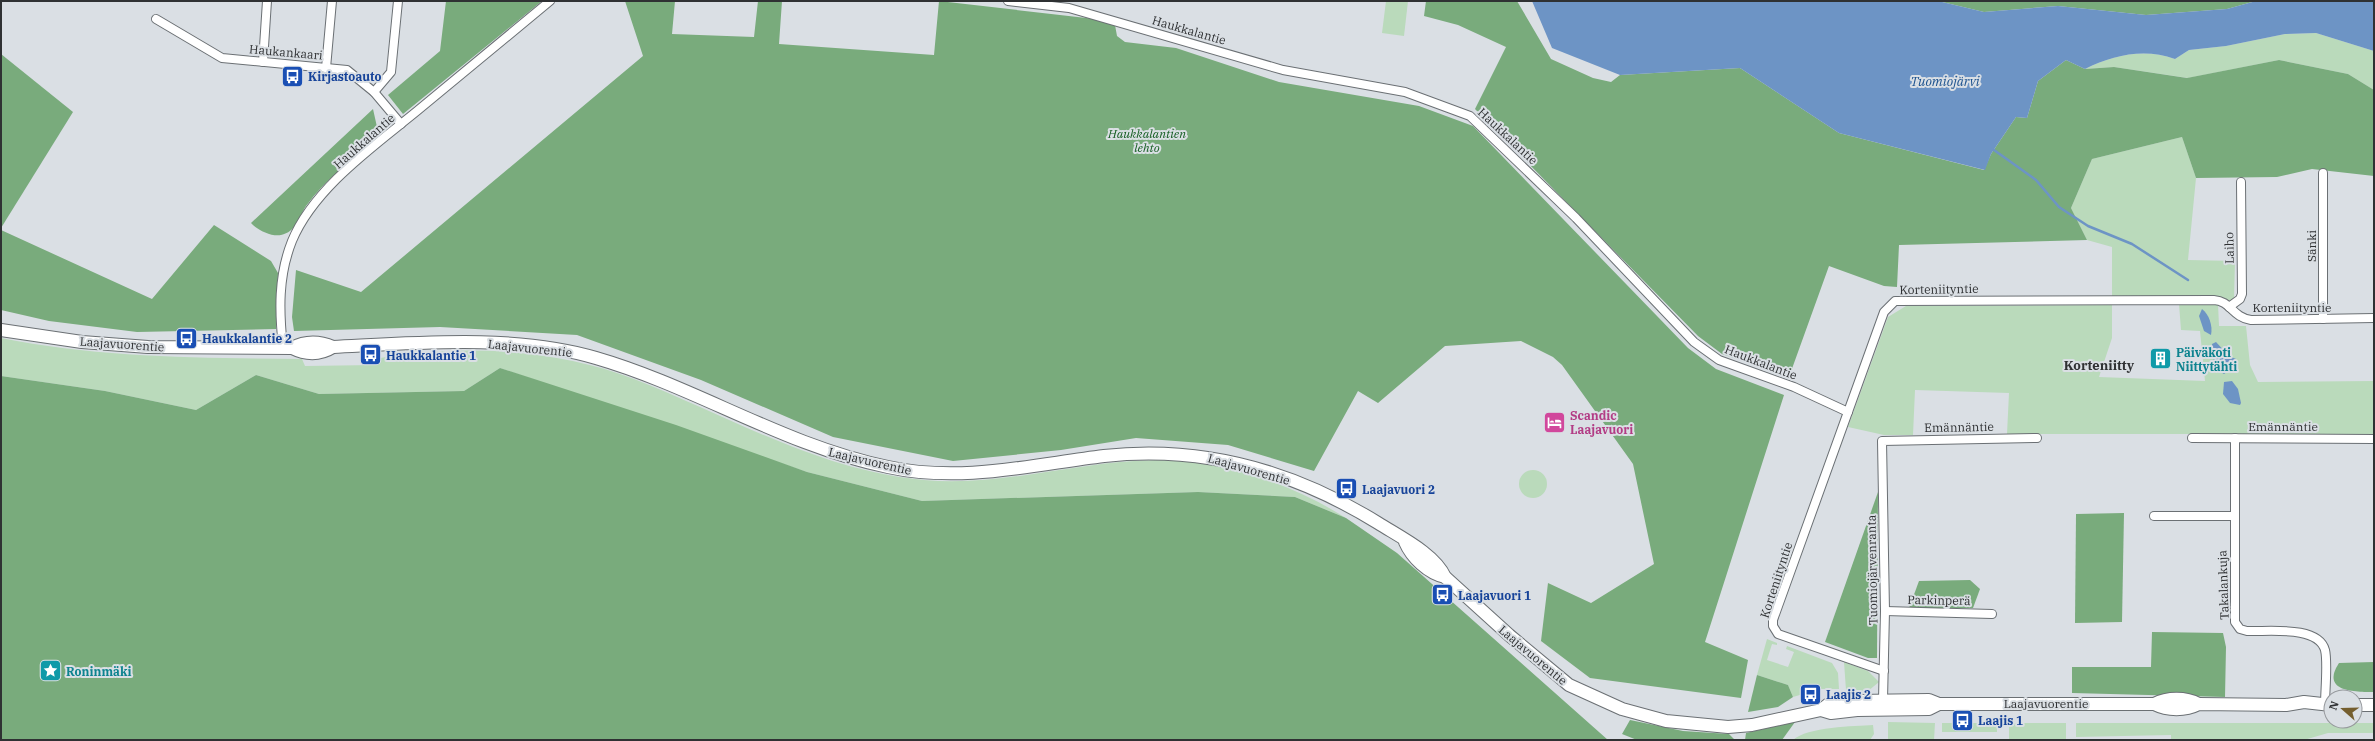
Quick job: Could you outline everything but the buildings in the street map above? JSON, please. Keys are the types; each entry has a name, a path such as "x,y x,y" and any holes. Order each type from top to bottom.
{"street":[{"path":"263,62 267,1"},
{"path":"326,68 332,1"},
{"path":"374,92 391,72 398,1"},
{"name":"Haukkalantie","path":"288,348 280,290 283,268 293,239 310,208 334,182 401,124 550,1"},
{"name":"Haukkalantie","path":"1008,1 1069,8 1283,70 1405,92 1470,116 1576,218 1694,342 1719,360 1794,387 1848,412"},
{"name":"Haukankaari","path":"156,19 222,58 347,70 374,92 401,124"},
{"name":"Sänki","path":"2323,173 2323,319"},
{"name":"Laiho","path":"2230,307 2240,299 2242,294 2241,182"},
{"name":"Korteniityntie","path":"1884,671 1778,634 1773,626 1773,620 1884,312 1895,301 2214,300 2223,302 2239,317 2251,320 2374,318"},
{"name":"Laajavuorentie","path":"1,330 82,342 148,348 288,348 302,353 313,353 324,352 333,347 470,343 540,347 569,351 641,373 798,440 843,457 913,472 961,474 985,473 1105,456 1177,454 1203,456 1249,467 1322,492 1369,518 1405,542 1414,556 1434,574 1445,577 1538,661 1569,685 1622,709 1666,721 1706,726 1752,725 1822,710 1830,703 1883,700 1929,700 1939,704 2154,704 2163,708 2176,709 2190,709 2199,704 2286,705 2304,702 2323,704"},
{"name":"Emännäntie","path":"1882,440 2037,438"},
{"name":"Emännäntie","path":"2192,438 2374,439"},
{"name":"Takalankuja","path":"2235,438 2235,622 2240,629 2247,631 2307,633 2320,639 2325,650 2327,689"},
{"name":"Tuomiojärvenranta","path":"1882,440 1885,611 1883,700"},
{"path":"2154,516 2234,516"},
{"name":"Parkinperä","path":"1885,611 1992,614"},
{"name":"Laajavuorentie","path":"1822,710 1831,713 1857,710 1929,709 1939,704"},
{"path":"2363,705 2374,705"}],"green space":[{"path":"446,1 542,1 403,114 388,95 440,51"},
{"name":"Haukkalantien lehto","path":"625,1 675,1 672,34 754,37 758,1 782,1 779,44 934,55 939,1 1095,19 1115,25 1117,36 1125,42 1176,48 1279,82 1419,106 1473,126 1688,348 1716,369 1784,395 1705,642 1748,660 1741,698 1590,678 1541,641 1548,583 1591,603 1654,564 1633,464 1562,365 1553,357 1521,341 1445,346 1378,403 1358,391 1314,471 1228,445 1136,438 1061,450 953,461 833,437 701,380 577,335 440,327 294,331 292,317 296,270 361,292 643,56"},
{"path":"1386,1 1408,1 1404,36 1382,33"},
{"path":"1426,1 1517,1 1551,59 1593,78 1611,82 1620,75 1740,68 1839,133 1984,170 1991,154 2016,117 2027,118 2038,81 2066,60 2085,69 2114,67 2187,78 2279,60 2348,74 2374,90 2374,176 2312,169 2277,177 2196,178 2182,137 2092,159 2071,208 2087,240 1899,245 1897,287 1884,286 1829,266 1789,377 1722,354 1698,336 1475,109 1506,47 1458,25 1424,16"},
{"path":"1938,1 2256,1 2227,9 2146,15 2058,6 1984,12"},
{"path":"2316,33 2374,51 2374,90 2348,74 2279,60 2188,78 2114,67 2085,69 2107,60 2129,55 2152,54 2175,59 2189,50 2226,46 2285,34"},
{"path":"1,54 73,112 1,228"},
{"path":"373,109 379,136 322,187 306,206 296,224 290,231 281,235 273,235 261,230 251,223"},
{"path":"2182,137 2196,178 2188,260 2235,261 2234,299 2218,304 2219,326 2246,326 2250,365 2258,382 2374,381 2374,434 2007,434 2009,393 1915,390 1913,435 1884,435 1848,427 1888,317 1906,306 2112,305 2112,247 2087,240 2071,208 2092,159","holes":["2179,304 2181,330 2200,331 2205,381 2099,377 2112,338 2112,305"]},
{"path":"214,225 271,261 278,273 276,329 137,332 49,321 1,310 1,230 152,299"},
{"path":"1,338 76,350 151,356 302,359 305,366 375,365 375,359 439,351 506,352 539,355 604,369 634,379 740,425 812,454 848,466 886,475 924,480 982,480 1126,461 1180,461 1230,469 1279,484 1303,494 1346,518 1295,497 1198,492 922,501 807,472 500,368 464,391 319,394 256,375 196,410 105,391 1,376"},
{"path":"500,368 676,425 807,472 922,501 1198,492 1295,497 1346,518 1397,553 1608,740 1,740 1,376 105,391 196,410 256,375 319,394 464,391"},
{"path":"1533,470 1543,474 1547,484 1543,494 1533,498 1523,494 1519,484 1523,474"},
{"path":"1878,492 1877,658 1868,658 1825,642"},
{"path":"2124,513 2122,622 2075,623 2076,514"},
{"path":"1970,580 1980,589 1973,608 1909,608 1919,581"},
{"path":"2152,632 2223,633 2226,647 2225,697 2072,693 2072,667 2151,667"},
{"path":"1767,639 1777,643 1777,645 1772,644 1767,660 1788,667 1794,652 1786,649 1787,646 1832,663 1838,673 1839,689 1820,689 1793,697 1788,685 1757,675"},
{"path":"1844,662 1868,671 1879,682 1868,691 1846,690"},
{"path":"2374,662 2374,692 2363,692 2363,689 2346,689 2337,685 2334,680 2334,673 2339,663"},
{"path":"1757,675 1788,685 1793,697 1778,707 1748,712"},
{"path":"1630,720 1683,731 1729,734 1735,740 1637,740 1622,734"},
{"path":"1795,722 1782,740 1745,740 1746,733"},
{"path":"1888,722 1935,723 1934,740 1888,740"},
{"path":"1942,723 1997,723 1997,732 1942,732"},
{"path":"2009,723 2066,723 2066,740 2009,740"},
{"path":"2076,723 2323,723 2323,729 2363,729 2363,723 2374,723 2374,733 2328,733 2304,740 2171,740 2171,735 2076,737"},
{"path":"1873,725 1874,734 1870,740 1793,740 1809,732 1843,727"}],"water":[{"name":"Tuomiojärvi","path":"1532,1 1938,1 1984,12 2058,6 2146,15 2227,9 2256,1 2374,1 2374,51 2316,33 2285,34 2226,46 2189,50 2175,59 2152,54 2129,55 2107,60 2085,69 2066,60 2038,81 2027,118 2016,117 1991,154 1985,170 1839,133 1740,68 1620,75 1552,48"},
{"path":"2202,309 2210,320 2211,335 2204,331 2199,316"},
{"path":"2216,342 2229,356 2236,359 2237,364 2224,374 2216,369 2213,357 2212,344"},
{"path":"2232,381 2238,389 2241,403 2240,405 2230,403 2223,394 2224,382"}],"waterway":[{"path":"1994,150 2036,180 2059,207 2088,226 2132,244 2188,280"}],"place":[{"name":"Kirjastoauto","path":"293,76"},
{"name":"Haukkalantie 2","path":"186,338"},
{"name":"Haukkalantie 1","path":"371,355"},
{"name":"Päiväkoti Niittytähti","path":"2161,359"},
{"name":"Scandic Laajavuori","path":"1555,422"},
{"name":"Laajavuori 2","path":"1347,489"},
{"name":"Laajavuori 1","path":"1443,595"},
{"name":"Roninmäki","path":"50,671"},
{"name":"Laajis 2","path":"1811,694"},
{"name":"Laajis 1","path":"1963,720"}],"district":[{"name":"Korteniitty","path":"2099,365"}]}
